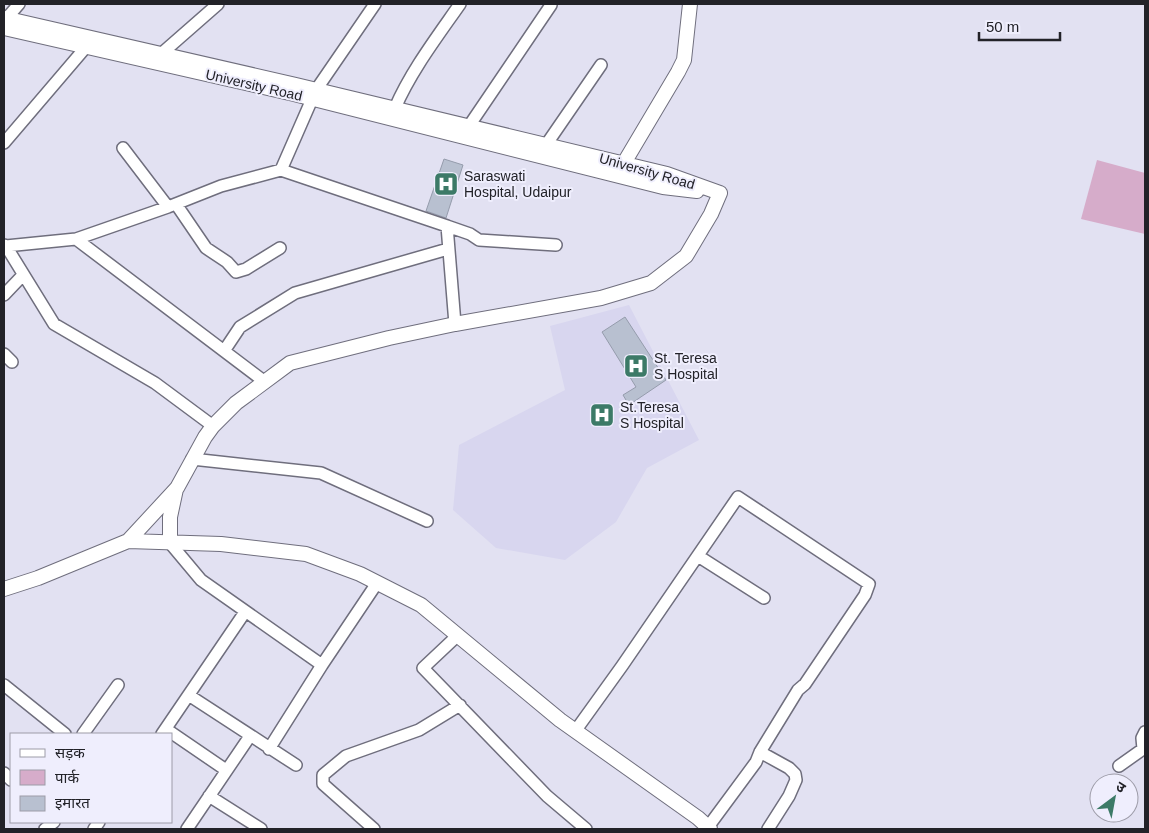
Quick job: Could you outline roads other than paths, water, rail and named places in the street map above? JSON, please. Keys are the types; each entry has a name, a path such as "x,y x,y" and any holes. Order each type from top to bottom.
{"street":[{"path":"4,22 18,4"},
{"path":"161,54 218,4"},
{"path":"281,170 314,94 374,4"},
{"path":"394,108 427,51 460,4"},
{"path":"678,72 682,4"},
{"path":"622,170 684,60 690,4"},
{"path":"469,126 551,5"},
{"name":"University Road","path":"4,22 86,47 314,94 394,108 546,145 622,170 663,187 720,193 711,214 686,256 651,284 601,298 455,324"},
{"name":"University Road","path":"4,22 161,54 622,170"},
{"path":"4,142 86,47"},
{"path":"546,145 601,65"},
{"path":"123,148 206,248 227,262 236,272 246,269 280,248"},
{"path":"214,426 156,383 54,324 5,245 76,238 222,186 281,170 470,234 479,240 556,245"},
{"path":"322,666 201,580 170,543 170,517 177,488 192,459 214,426 236,404 290,363 389,338 455,324 447,226"},
{"path":"76,238 265,382"},
{"path":"224,351 240,327 295,293 448,249"},
{"path":"4,295 23,275"},
{"path":"192,459 321,473 427,521"},
{"path":"4,589 38,578 128,541 177,488"},
{"path":"128,541 220,544 306,554 377,582 421,605 457,636 576,730 698,818 709,828 756,762 760,752 798,690 805,684 865,594 869,584 738,497 576,730"},
{"path":"698,556 764,598"},
{"path":"269,749 377,582"},
{"path":"164,732 245,612"},
{"path":"457,636 423,668 547,796 586,829"},
{"path":"4,685 64,733"},
{"path":"84,733 118,685"},
{"path":"190,696 296,766"},
{"path":"374,829 323,784 323,775 346,756 419,730 460,705"},
{"path":"1119,766 1143,749 1142,738 1145,732"},
{"path":"187,829 250,736"},
{"path":"172,737 226,770"},
{"path":"760,752 788,768 795,774 796,780 790,796 768,829"},
{"path":"209,796 262,829"}],"place":[{"name":"Saraswati Hospital, Udaipur","path":"446,184"},
{"name":"St. Teresa S Hospital","path":"636,366"},
{"name":"St.Teresa S Hospital","path":"602,415"}]}
